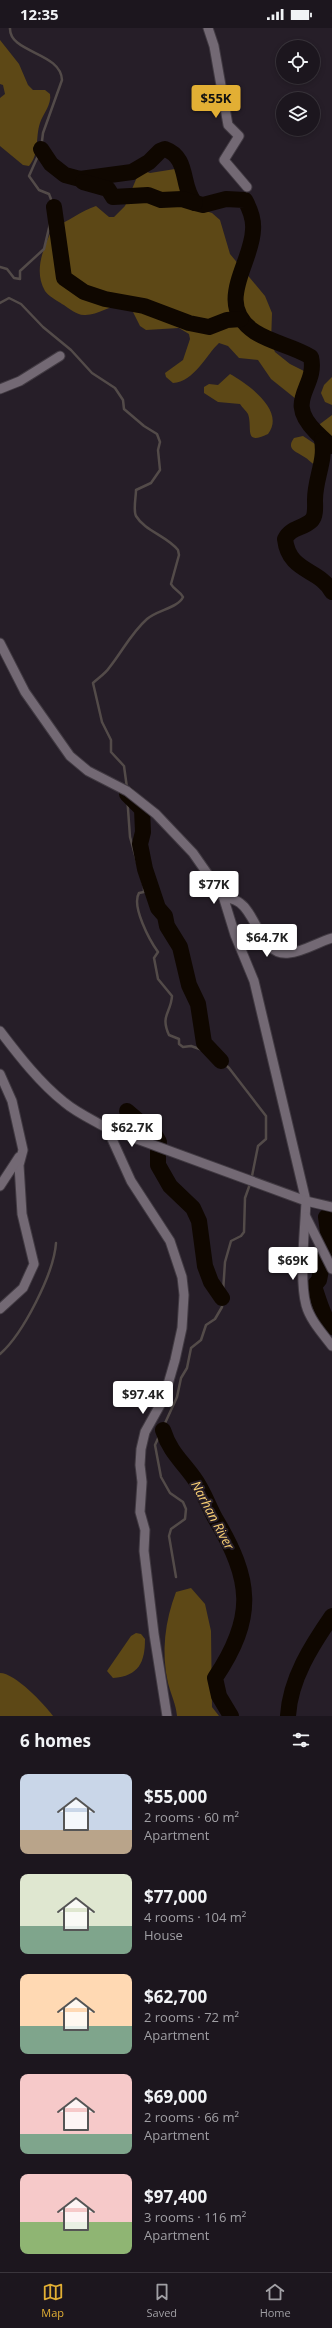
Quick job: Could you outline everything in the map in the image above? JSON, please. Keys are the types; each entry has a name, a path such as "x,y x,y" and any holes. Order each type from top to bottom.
{"street":[{"path":"208,28 214,46 228,125 239,136 224,160 247,187"},
{"path":"0,389 20,381 60,356"},
{"path":"0,643 25,692 70,756 88,771 127,791 156,814 193,853 223,896 235,935 254,981 306,1201 304,1290 306,1306 312,1318 332,1346"},
{"path":"223,896 240,903 251,916 265,940 277,952 288,954 332,938"},
{"path":"0,1031 25,1063 64,1102 107,1128 306,1201 332,1208"},
{"path":"0,1074 12,1101 23,1150 19,1165 22,1214 34,1264 23,1288 0,1309"},
{"path":"107,1128 131,1181 170,1241 180,1269 183,1289 182,1328 179,1348 164,1398 145,1432 141,1449 140,1465 142,1482 140,1512 144,1530 144,1552 154,1634 167,1716"},
{"path":"0,1186 23,1150"},
{"path":"306,1216 332,1269"}],"shaded area":[{"path":"0,40 19,64 28,85 33,90 45,90 50,94 49,105 41,120 35,156 29,166 23,165 0,146 0,98 5,94 3,85 0,84"},
{"path":"175,169 188,180 187,199 190,206 212,213 220,220 230,254 265,296 272,313 271,343 275,352 290,364 304,371 305,397 296,399 271,379 258,360 239,358 228,346 219,343 193,373 187,378 173,383 166,377 165,373 183,360 190,339 189,334 179,328 146,330 140,326 132,310 125,303 94,314 78,314 48,295 45,291 40,275 41,259 46,242 53,227 96,206 109,217 114,217 125,206 137,177 144,171 150,173"},
{"path":"230,374 255,391 269,408 272,416 272,425 268,434 255,438 252,437 250,434 248,414 240,404 218,402 204,393 204,387 209,384 218,385"},
{"path":"332,377 332,405 325,402 321,393 324,385"},
{"path":"332,415 332,440 322,435 316,427"},
{"path":"303,436 321,448 321,459 317,465 292,448 291,445 294,438"},
{"path":"191,1588 205,1604 211,1631 212,1707 219,1716 177,1716 175,1703 168,1683 165,1660 165,1637 169,1614 176,1592"},
{"path":"136,1633 141,1634 145,1639 142,1661 135,1671 122,1677 113,1678 107,1671 131,1636"},
{"path":"0,1673 6,1674 21,1683 53,1716 0,1716"}],"waterway":[{"path":"0,267 7,269 14,278 20,279 20,271 44,249 54,207 49,194 39,190 29,176 41,149 43,133 62,80 59,71 53,64 18,43 12,36 10,28"},
{"name":"Narhan River","path":"41,149 51,164 65,175 80,179 132,172 149,162 160,151 165,149 173,153 182,166 190,196 195,203 203,205 226,199 245,200 251,214 253,230 251,243 238,283 236,296 237,309 243,321 255,332 311,357 312,368 302,402 302,411 307,421 316,432 332,446"},
{"path":"83,182 108,189 113,197 148,195 161,200 182,199 195,203"},
{"path":"54,207 64,278 84,292 105,299 144,306 189,323 209,327 227,320 241,319"},
{"path":"0,303 9,298 21,304 43,327 71,350 92,373 115,388 123,400 124,409 144,426 157,434 160,442 158,450 160,470 151,483 136,490 135,513 145,526 168,541 178,550 179,555 171,584 183,597 177,604 156,613 141,624 131,636 114,662 93,683 102,722 111,740 111,752 124,766 127,788"},
{"path":"322,440 323,455 315,492 314,516 309,523 290,532 285,539 292,558 298,564 320,578 332,592"},
{"path":"127,794 142,809 143,832 140,844 145,869 158,908 165,916 167,926 180,947 189,985 198,1004 204,1043 221,1061"},
{"name":"Narhan River","path":"127,795 130,837 144,887 144,892 139,893 137,906 146,932 158,952 154,958 158,979 172,996 166,1018 169,1035 179,1039 179,1044 183,1047 191,1046 214,1054 229,1068 266,1116 266,1139 258,1146 252,1176"},
{"name":"Narhan River","path":"127,1111 155,1135 159,1142"},
{"name":"Narhan River","path":"158,1152 158,1165 170,1186 193,1208 199,1221 205,1266 211,1282 222,1298"},
{"name":"Narhan River","path":"176,1577 169,1536 171,1529 185,1519 186,1509 183,1502 170,1493 161,1477 155,1445 177,1397 181,1378 187,1368 191,1348 201,1340 206,1325 215,1319 222,1307 225,1262 231,1241 241,1236 244,1232 245,1198 250,1184"},
{"name":"Narhan River","path":"326,1217 328,1232 326,1247"},
{"path":"0,1354 9,1345 36,1302 50,1270 56,1243"},
{"name":"Narhan River","path":"324,1255 319,1280 314,1286 324,1314 332,1327"},
{"name":"Narhan River","path":"163,1430 172,1450 194,1478 203,1493 227,1540 242,1580 244,1598 243,1617 238,1636 215,1678 219,1696 231,1716"},
{"name":"Narhan River","path":"288,1716 293,1689 303,1663 332,1616"}]}
